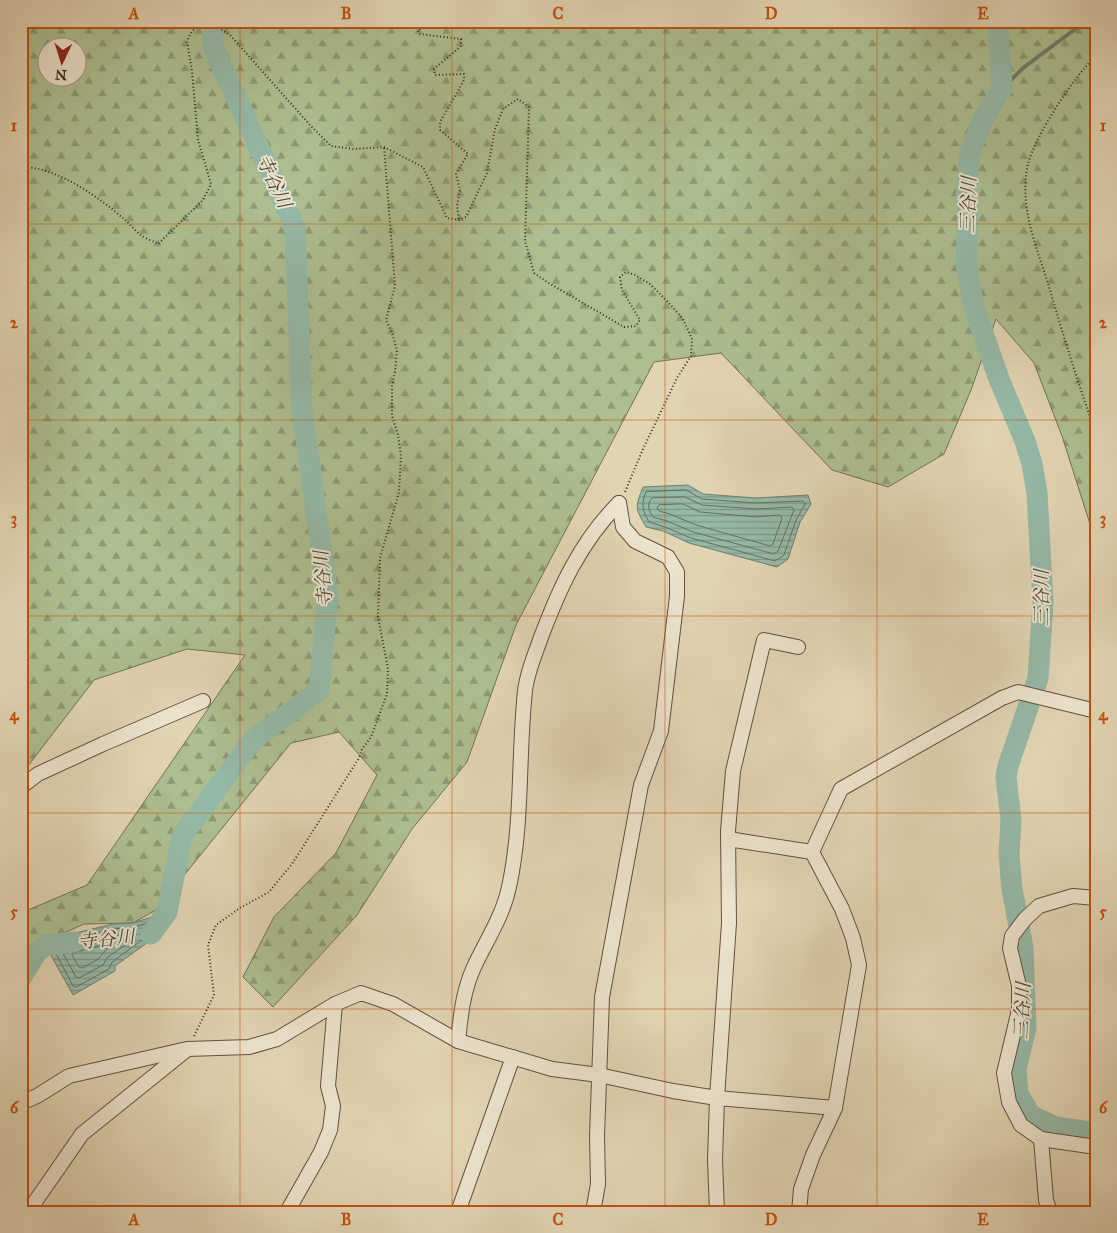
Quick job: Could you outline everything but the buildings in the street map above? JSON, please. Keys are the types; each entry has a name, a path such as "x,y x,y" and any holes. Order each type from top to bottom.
{"street":[{"path":"458,1041 462,1004 474,968 499,918 509,889 516,845 525,689 528,672 557,595 593,532 619,503"},
{"path":"593,1212 598,1184 597,1136 602,997 641,785 660,731 676,596 677,572 668,557 634,541 623,528 619,503"},
{"path":"718,1212 715,1160 729,923 728,840 733,771 764,640 798,647"},
{"path":"812,852 841,789 1002,698 1018,692 1096,711"},
{"path":"21,786 38,774 103,744 203,702"},
{"path":"728,840 812,852"},
{"path":"800,1212 801,1189 813,1155 835,1108 859,965 853,938 842,909 812,852"},
{"path":"1096,898 1073,896 1039,906 1012,936 1010,948 1019,986 1019,1010 1004,1073 1009,1102 1021,1125 1041,1139 1096,1147"},
{"path":"21,1103 37,1096 69,1076 187,1049 249,1047 277,1040 335,1004 361,993 393,1004 458,1041 552,1069 599,1075 673,1091 718,1098 835,1108"},
{"path":"287,1212 321,1152 330,1130 333,1106 328,1086 335,1004"},
{"path":"28,1212 82,1134 187,1049"},
{"path":"458,1212 512,1057"},
{"path":"1041,1139 1046,1200 1050,1212"}],"path":[{"path":"432,21 418,30 419,34 462,39 461,46 434,69 435,75 464,74 464,80 440,122 440,130 468,154 456,174 460,190 457,206 459,220"},
{"path":"21,167 34,167 64,178 124,218 142,236 158,244 203,200 210,184 198,140 192,71 187,40 192,31 202,24 216,26 230,35 310,126 331,146 354,149 384,147 423,167 448,218 459,220 466,217 487,173 495,129 503,109 518,100 529,107 525,241 534,273 624,327 636,326 640,320 622,290 620,277 626,272 635,274 650,284 684,319 692,338 691,356 677,378 619,503"},
{"path":"1096,56 1085,66 1034,148 1028,166 1026,186 1027,211 1040,260 1096,434"},
{"path":"187,1049 214,995 208,945 216,925 240,908 269,892 292,864 371,737 387,694 388,669 378,617 380,558 399,492 401,456 398,435 392,416 392,386 396,350 392,333 386,320 396,286 384,147"}],"green space":[{"path":"21,21 1096,21 1096,543 1062,436 1034,363 996,319 971,390 944,454 888,487 832,470 721,353 654,362 516,625 467,762 412,829 357,915 273,1007 243,977 274,917 336,853 377,775 339,732 291,743 156,910 133,923 84,924 21,952 21,913 87,885 245,655 187,649 94,680 21,775"}],"water":[{"path":"688,485 703,494 756,498 808,495 811,504 800,522 788,559 777,567 689,543 663,531 646,527 637,507 643,487"},
{"path":"167,912 162,932 115,966 115,971 73,995 43,941 113,924 133,923"}],"waterway":[{"name":"三谷川","path":"998,21 1002,89 983,119 970,153 966,199 968,209 966,264 974,307 999,379 1025,441 1032,464 1037,493 1043,604 1038,678 1006,777 1011,820 1009,854 1012,889 1023,948 1026,1028 1016,1069 1018,1093 1030,1115 1056,1127 1096,1133"},
{"path":"1002,89 1023,68 1086,21"},
{"name":"寺谷川","path":"151,934 167,912 182,836 253,740 319,690 328,597 302,410 295,227 213,47 213,32"},
{"name":"寺谷川","path":"21,978 36,953 46,945 74,942"}]}
